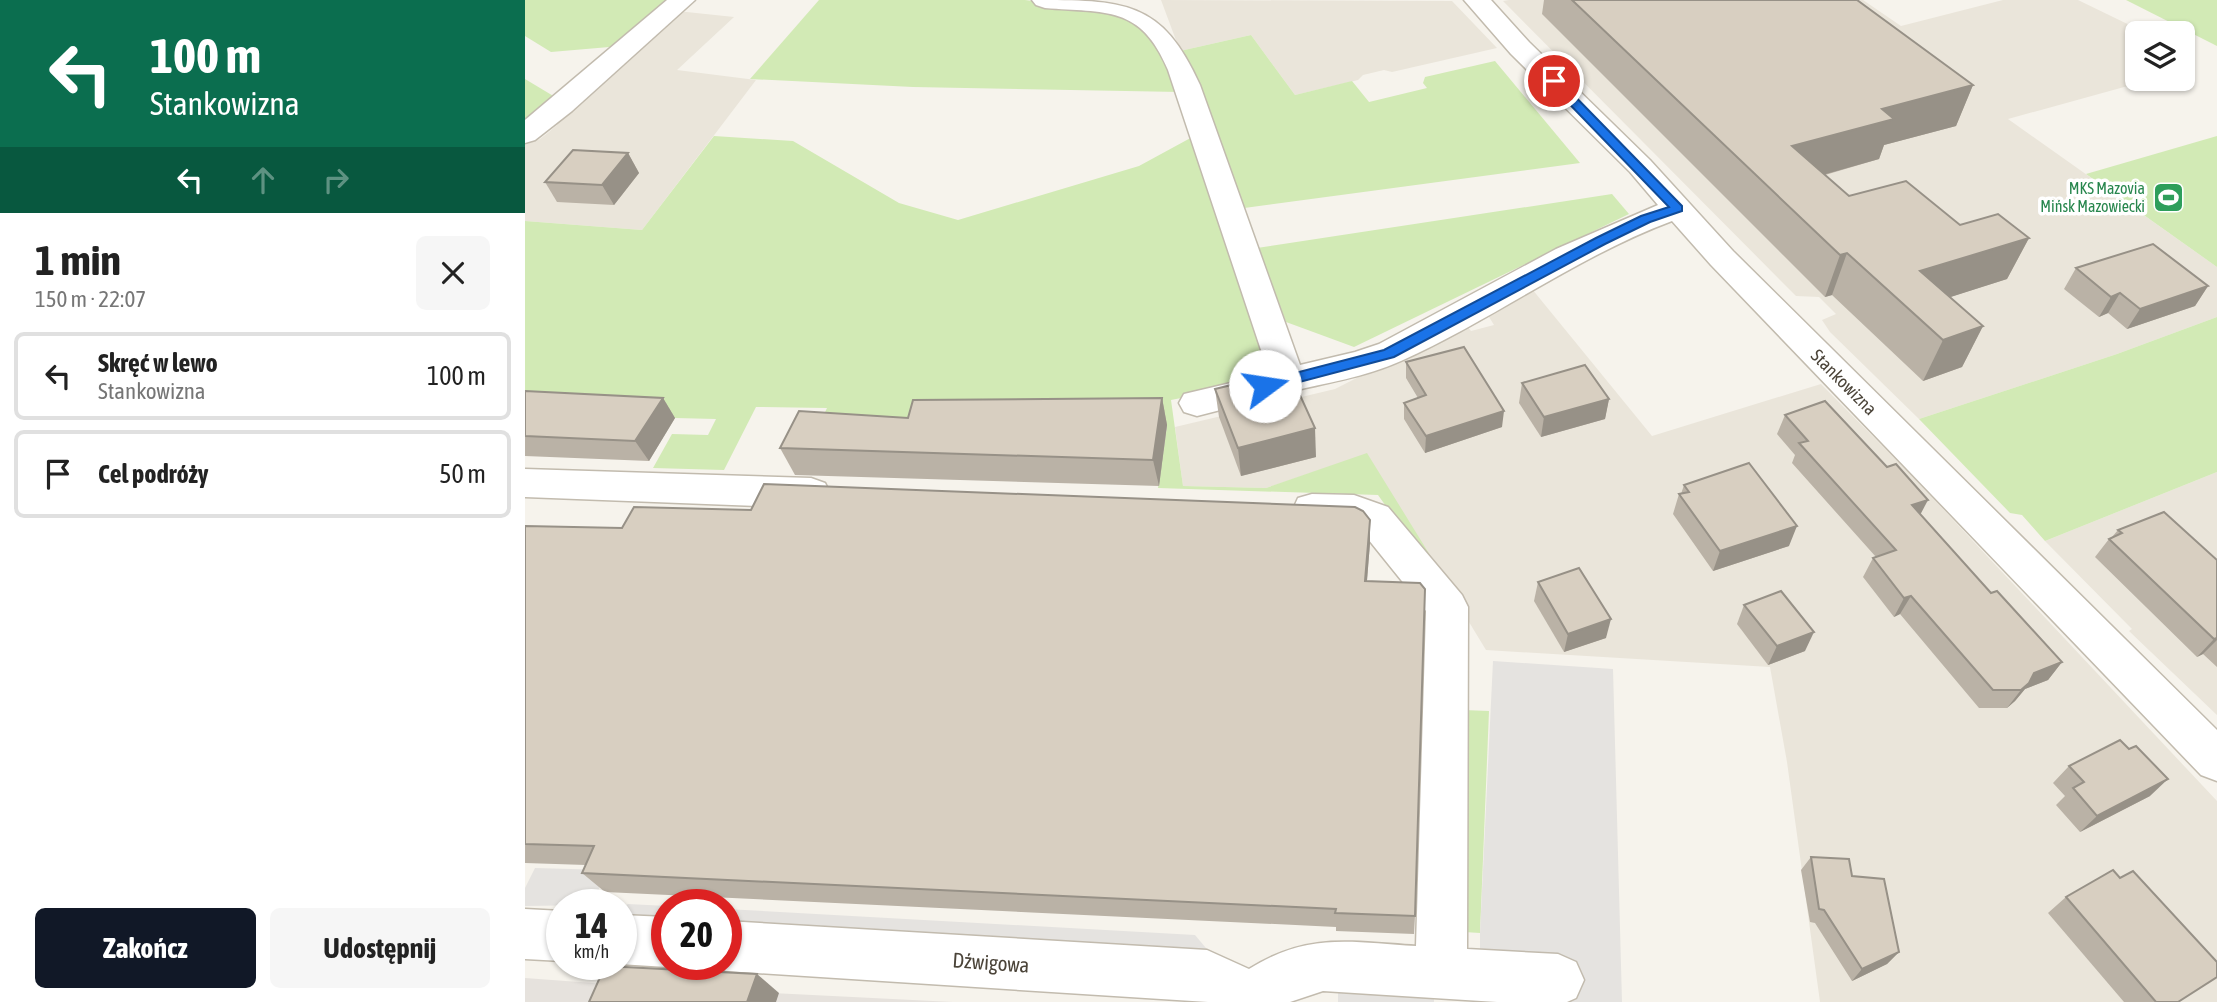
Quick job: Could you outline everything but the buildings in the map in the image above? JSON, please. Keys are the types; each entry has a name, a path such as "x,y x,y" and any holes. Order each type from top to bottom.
{"street":[{"path":"525,134 682,0"},
{"path":"1045,0 1125,11 1142,16 1163,32 1181,72 1244,245 1288,380"},
{"name":"Stankowizna","path":"1477,0 1678,208 1722,258 2217,760"},
{"path":"1197,403 1389,353 1600,241 1646,219 1678,208"},
{"path":"525,483 843,494"},
{"path":"1271,508 1354,510 1374,518 1447,607 1441,972"},
{"name":"Dźwigowa","path":"742,947 1207,976 1227,984 1247,1001"},
{"path":"1247,1001 1286,975 1323,966 1558,979"}],"shaded area":[{"path":"1161,0 1452,1 1497,48 1392,72 1384,70 1363,75 1358,80 1295,95 1251,35 1180,51"},
{"path":"1863,0 1901,26 2003,0 2078,0 2125,23 2125,87 2008,119 2217,267 2217,317 2117,354 1919,419 1830,332 1822,320 1836,314 1819,297 1796,296 1503,1"},
{"path":"677,11 734,17 677,70 756,80 642,230 525,221 525,145 540,139 557,125 553,119 594,92 602,85 600,78"},
{"path":"1532,289 1652,436 1821,384 1912,476 2217,801 2217,1002 1820,1002 1787,762 1770,667 1486,650 1367,454 1266,488 1183,486 1175,427 1335,389 1465,323 1471,331 1494,325 1486,312"},
{"path":"2217,472 2217,715 2129,631 2132,629 2045,541"},
{"path":"1493,661 1613,669 1622,1002 1480,1002 1480,933"},
{"path":"535,868 607,870 599,889 546,889 546,906 525,906 525,888"},
{"path":"637,904 651,905 651,924 637,923"},
{"path":"742,910 1195,935 1211,954 742,929"},
{"path":"525,978 953,1002 525,1002"},
{"path":"1338,985 1434,991 1434,1002 1338,1002"}],"green space":[{"path":"525,0 675,0 621,46 551,52 525,36"},
{"path":"819,0 1025,0 1115,12 1153,28 1180,92 913,87 750,79"},
{"path":"2126,0 2217,0 2217,46 2195,35 2195,21 2168,21"},
{"path":"1251,35 1295,95 1352,81 1369,102 1427,88 1423,83 1425,77 1495,61 1580,163 1237,209 1180,51"},
{"path":"525,79 560,100 525,128"},
{"path":"1196,135 1272,342 1267,369 1242,386 1171,400 1183,486 1266,488 1367,453 1462,607 1458,607 1378,495 1158,488 1167,426 813,438 827,408 756,407 724,470 653,468 672,434 708,435 716,419 675,418 525,433 525,221 642,230 714,136 793,141 899,203 958,220 1139,166"},
{"name":"MKS Mazovia Mińsk Mazowiecki","path":"2217,136 2217,267 2086,174"},
{"path":"1612,194 1629,214 1354,347 1286,322 1257,248"},
{"path":"2217,317 2217,472 2045,541 2022,515 2010,513 1919,419 2117,354"},
{"path":"1463,710 1489,711 1480,933 1464,932"}],"place":[{"name":"MKS Mazovia Mińsk Mazowiecki","path":"2168,197"}],"route":[{"path":"1265,386 1389,353 1600,241 1646,219 1678,208 1640,166 1554,81"}]}
